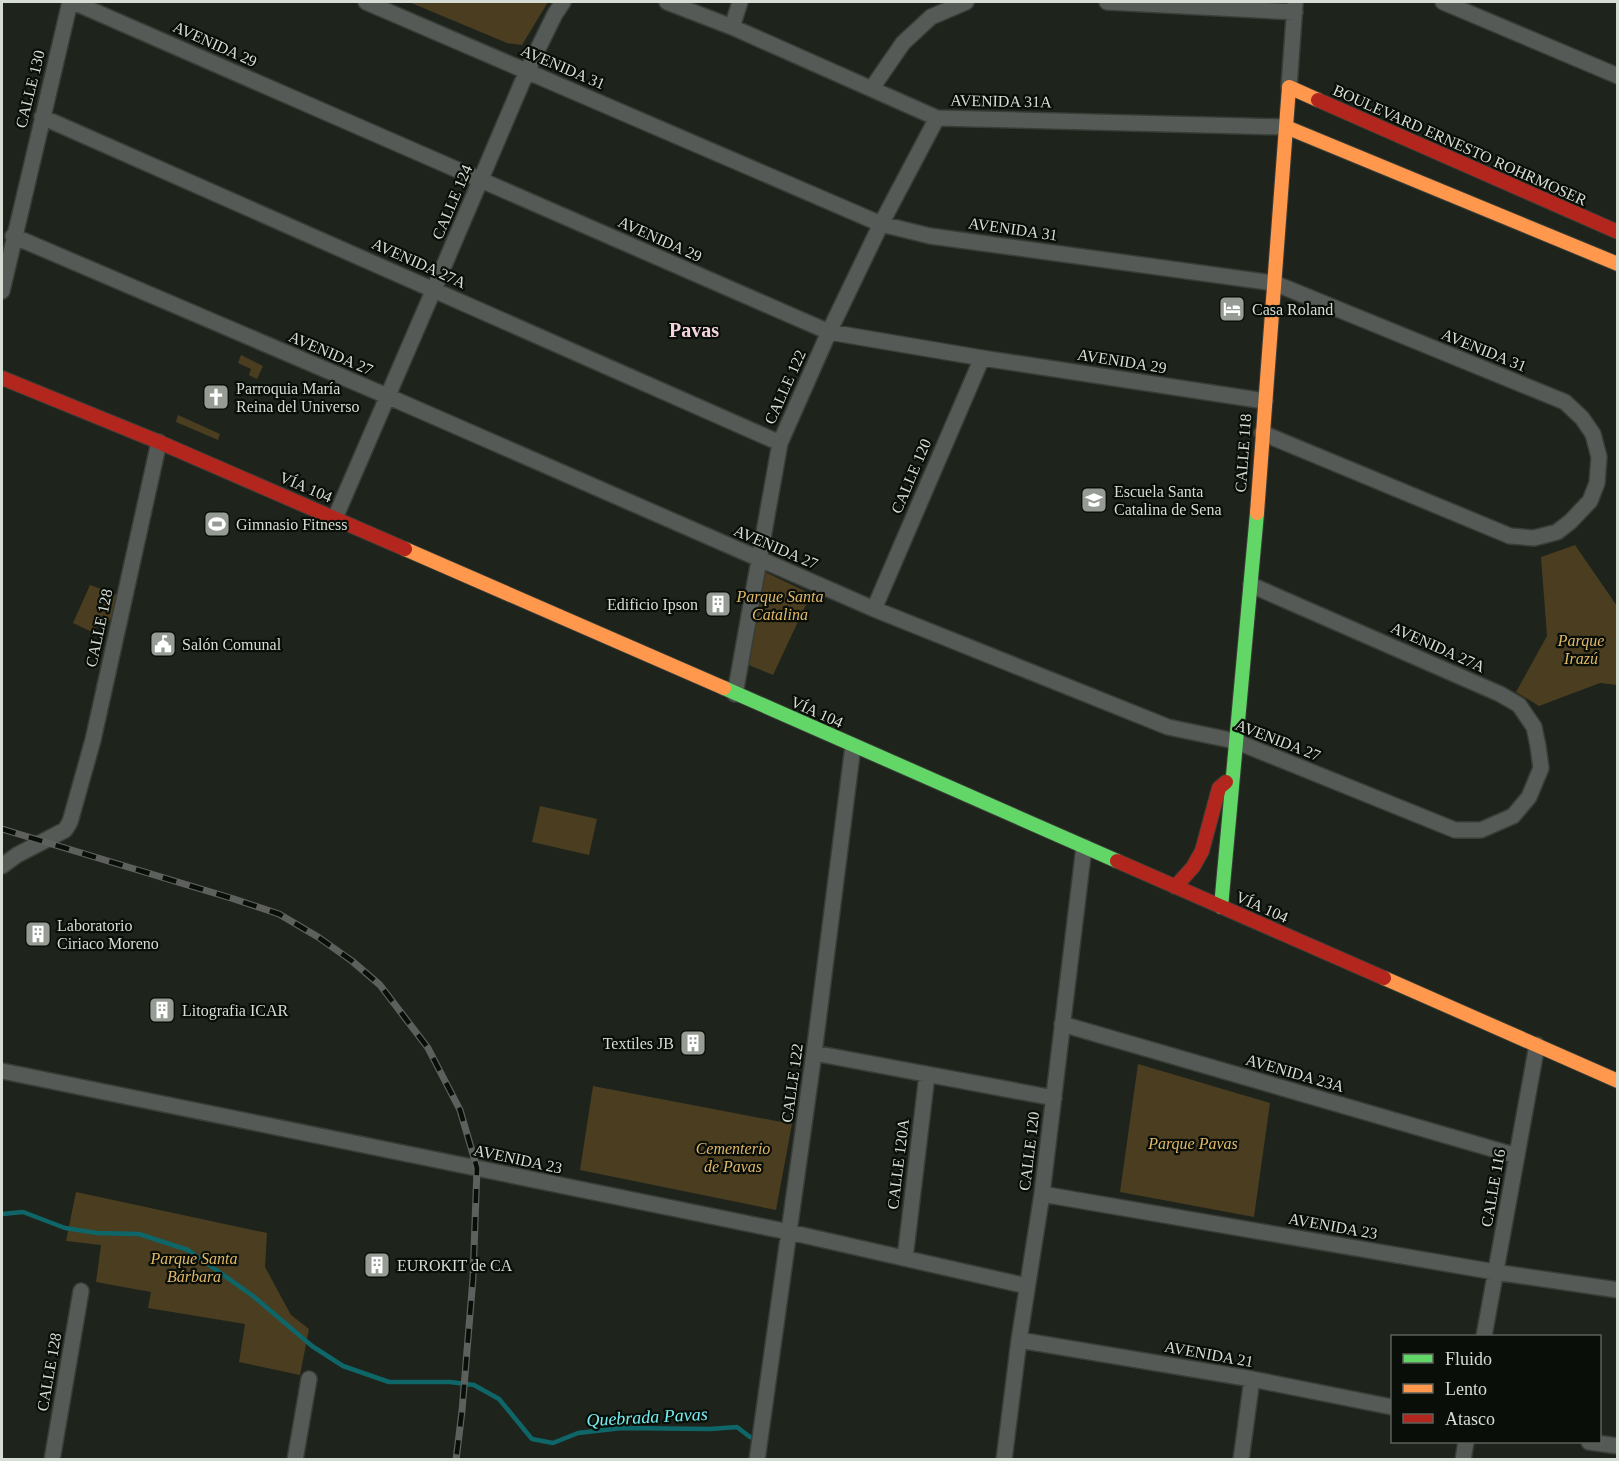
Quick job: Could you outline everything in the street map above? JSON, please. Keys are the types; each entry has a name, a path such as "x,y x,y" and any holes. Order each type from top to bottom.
{"main road":[{"name":"CALLE 118","path":"1221,907 1251,585 1289,87"},
{"name":"BOULEVARD ERNESTO ROHRMOSER","path":"1289,87 1617,232"},
{"path":"1286,127 1617,264"},
{"name":"VÍA 104","path":"2,378 159,442 614,639 1617,1081"},
{"path":"1176,887 1193,867 1202,851 1220,788 1232,775"}],"street":[{"name":"CALLE 130","path":"2,291 71,2"},
{"name":"AVENIDA 29","path":"71,2 829,332 981,358 1265,401"},
{"name":"AVENIDA 31","path":"366,2 881,224 930,236 1274,283 1565,402 1582,418 1593,434 1599,457 1596,483 1590,501 1557,532 1534,538 1510,536 1262,433"},
{"name":"CALLE 124","path":"335,518 527,71 563,2"},
{"name":"AVENIDA 31A","path":"667,2 732,27 937,118 1286,127"},
{"path":"732,27 740,2"},
{"path":"872,88 903,43 931,16 966,2"},
{"path":"1107,2 1295,7"},
{"path":"1443,2 1617,76"},
{"name":"CALLE 118","path":"1289,87 1295,7"},
{"name":"AVENIDA 27A","path":"42,117 780,442"},
{"name":"CALLE 122","path":"735,694 780,442 881,224 937,118"},
{"name":"AVENIDA 27","path":"14,236 874,609 1168,728 1235,741 1455,830 1481,830 1513,816 1529,796"},
{"name":"CALLE 120","path":"874,609 981,358"},
{"name":"CALLE 128","path":"2,866 16,855 65,830 70,822 93,740 159,442"},
{"name":"AVENIDA 27A","path":"1251,585 1500,694 1519,705 1534,727 1541,768 1529,796"},
{"name":"CALLE 122","path":"757,1460 814,1053 853,746"},
{"name":"CALLE 120","path":"1004,1460 1019,1340 1042,1194 1084,847"},
{"name":"AVENIDA 23A","path":"1062,1024 1517,1156"},
{"name":"CALLE 116","path":"1484,1335 1537,1045"},
{"path":"814,1053 1054,1098"},
{"name":"AVENIDA 23","path":"2,1071 789,1232 1027,1286"},
{"name":"CALLE 120A","path":"906,1258 927,1075"},
{"name":"AVENIDA 23","path":"1042,1194 1496,1272 1617,1290"},
{"name":"CALLE 128","path":"52,1460 81,1291"},
{"name":"AVENIDA 21","path":"1019,1340 1252,1379 1391,1407"},
{"path":"295,1460 309,1379"},
{"path":"1240,1460 1252,1379"},
{"path":"1463,1460 1466,1443"},
{"path":"1596,1443 1617,1446"}],"green space":[{"path":"409,2 548,2 522,45 507,43"},
{"path":"241,355 263,366 257,379 249,375 251,369 238,363"},
{"path":"178,415 220,434 218,440 176,422"},
{"name":"Parque Irazú","path":"1575,545 1617,606 1617,685 1600,683 1539,706 1516,692 1547,636 1541,557"},
{"name":"Parque Santa Catalina","path":"763,571 811,594 773,675 746,664"},
{"path":"90,585 118,595 112,619 97,626 92,632 73,623"},
{"path":"540,806 597,819 589,855 532,842"},
{"name":"Parque Pavas","path":"1138,1064 1270,1103 1254,1217 1120,1192"},
{"name":"Cementerio de Pavas","path":"593,1086 792,1124 776,1210 580,1170"},
{"name":"Parque Santa Bárbara","path":"76,1192 267,1233 265,1267 291,1315 309,1329 300,1375 239,1362 245,1324 148,1308 151,1292 96,1282 101,1245 66,1241"}],"waterway":[{"name":"Quebrada Pavas","path":"2,1214 23,1212 65,1228 97,1233 139,1234 188,1250 253,1296 312,1346 343,1366 389,1382 450,1382 474,1385 499,1399 532,1439 553,1443 578,1433 622,1428 737,1427 750,1437"}],"railway":[{"path":"2,829 279,914 318,937 352,961 380,985 428,1048 460,1110 477,1168 473,1278 456,1460"}],"traffic: fast":[{"path":"1221,907 1257,513"},
{"path":"724,688 1117,861"}],"traffic: slow":[{"path":"1257,513 1289,87 1318,100"},
{"path":"1286,127 1618,264"},
{"path":"405,549 724,688"},
{"path":"1384,978 1618,1081"}],"traffic: jam":[{"path":"1318,100 1618,232"},
{"path":"2,378 159,442 405,549"},
{"path":"1175,887 1193,867 1202,851 1219,788 1226,782"},
{"path":"1117,861 1384,978"}],"place":[{"name":"Casa Roland","path":"1232,309"},
{"name":"Parroquia María Reina del Universo","path":"216,397"},
{"name":"Escuela Santa Catalina de Sena","path":"1094,500"},
{"name":"Gimnasio Fitness","path":"217,524"},
{"name":"Edificio Ipson","path":"718,604"},
{"name":"Salón Comunal","path":"163,644"},
{"name":"Laboratorio Ciriaco Moreno","path":"38,934"},
{"name":"Litografia ICAR","path":"162,1010"},
{"name":"Textiles JB","path":"693,1043"},
{"name":"EUROKIT de CA","path":"377,1265"}],"district":[{"name":"Pavas","path":"694,330"}]}
